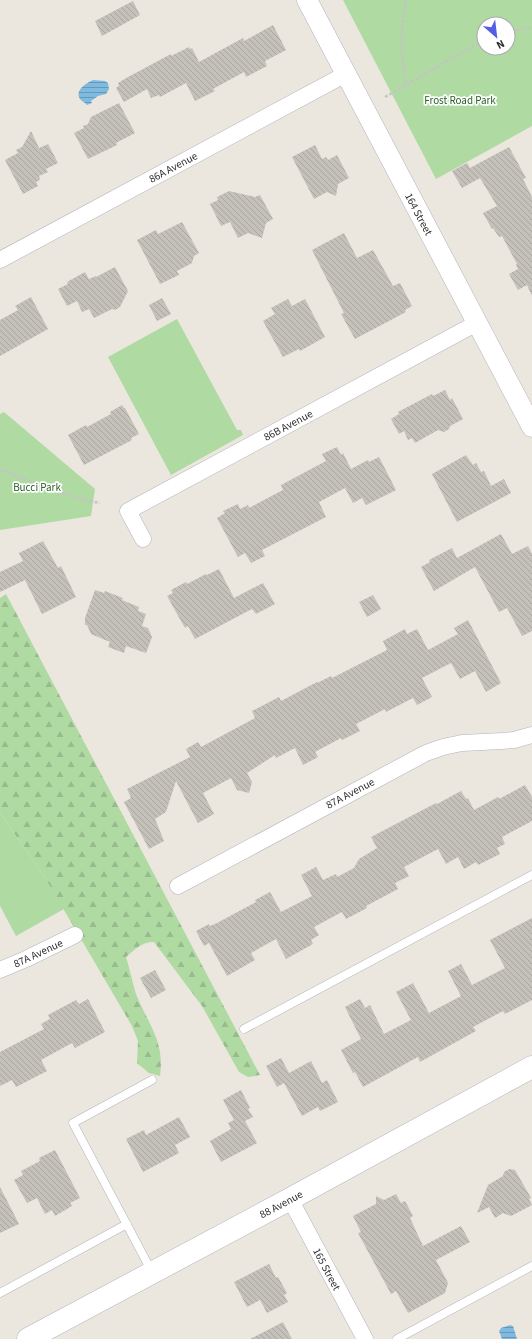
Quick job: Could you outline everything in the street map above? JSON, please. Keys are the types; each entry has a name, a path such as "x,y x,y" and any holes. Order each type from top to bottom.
{"main road":[{"name":"88 Avenue","path":"28,1339 153,1273 532,1067"}],"street":[{"name":"164 Street","path":"307,0 532,427"},
{"name":"86A Avenue","path":"0,260 346,74"},
{"name":"86B Avenue","path":"143,539 128,511 477,323"},
{"name":"87A Avenue","path":"178,886 416,758 443,747 455,744 508,740 532,735"},
{"name":"87A Avenue","path":"2,964 50,948 75,935"},
{"name":"165 Street","path":"290,1199 365,1339"}],"lane":[{"path":"244,1029 532,875"},
{"path":"152,1080 73,1123 153,1273"},
{"path":"0,1292 127,1224"},
{"path":"397,1339 532,1266"}],"path":[{"path":"406,0 401,42 402,63 406,84"},
{"path":"516,30 532,26"},
{"path":"385,97 476,45"},
{"path":"0,470 56,492 82,500 100,503"}],"green space":[{"name":"Frost Road Park","path":"343,0 532,0 532,126 436,179"},
{"path":"177,319 237,430 241,430 243,435 171,475 108,357"},
{"name":"Bucci Park","path":"4,412 95,489 91,516 0,530 0,414"},
{"path":"6,594 260,1075 248,1077 239,1072 202,1006 154,942 149,942 142,945 126,957 136,994 158,1043 161,1064 160,1076 149,1073 137,1063 138,1041 132,1026 44,876 0,813 0,598"},
{"path":"0,813 44,876 64,909 16,936 0,906"}],"water":[{"path":"93,80 105,81 108,83 109,89 106,94 98,96 91,101 92,103 87,105 80,99 79,93 82,87"},
{"path":"510,1325 513,1326 517,1339 502,1339 499,1331 501,1328"}],"building":[{"path":"133,1 140,15 102,36 95,21"},
{"path":"273,25 286,50 265,61 267,66 246,77 244,72 213,89 215,91 195,101 186,83 160,97 159,95 151,98 147,89 124,102 116,88 119,86 118,83 171,54 171,56 189,47 190,49 192,48 199,62 243,38 244,41"},
{"path":"119,103 135,133 116,143 117,145 88,159 74,133 84,128 83,126 88,124 91,117"},
{"path":"31,131 39,148 48,144 58,163 46,169 48,172 39,176 40,180 36,182 38,186 23,194 5,160 18,153 16,150 22,147"},
{"path":"315,145 322,159 326,157 328,160 337,155 349,178 338,184 336,196 327,192 314,199 292,157"},
{"path":"509,147 526,178 523,179 532,197 532,296 527,285 518,290 509,274 518,269 517,264 502,236 499,237 493,228 492,229 483,213 497,206 480,178 462,188 452,171 467,163 470,168"},
{"path":"229,191 255,197 260,195 273,219 266,223 262,238 248,233 238,238 230,222 221,226 210,204 218,200 217,197"},
{"path":"182,222 199,253 194,256 192,263 177,271 179,275 160,284 137,240 156,230 158,234"},
{"path":"344,233 357,258 373,250 393,286 400,283 412,306 405,310 406,312 355,339 341,314 344,313 312,250"},
{"path":"115,267 128,291 120,307 115,310 112,309 94,318 89,309 82,312 77,301 67,306 58,289 85,272 89,279"},
{"path":"31,297 48,329 0,356 0,320 18,310 15,306"},
{"path":"162,298 171,314 157,321 149,305"},
{"path":"288,299 292,306 305,299 325,337 300,351 299,349 283,357 263,321 275,314 271,308"},
{"path":"445,390 450,400 452,398 463,419 450,426 449,429 444,432 438,430 415,443 412,438 408,440 404,431 399,434 391,419 399,414 398,412 432,394 433,396"},
{"path":"122,405 139,434 131,438 132,440 84,465 68,435 111,414 110,412"},
{"path":"337,447 341,455 343,453 351,469 368,460 369,462 379,457 396,490 366,505 362,498 353,503 345,488 319,502 326,517 262,550 265,556 251,563 245,553 238,557 217,518 225,513 223,511 238,504 240,509 248,505 249,508 283,490 281,485 326,461 322,454"},
{"path":"466,455 473,465 476,463 481,472 484,471 491,486 504,479 511,493 457,522 432,474"},
{"path":"501,534 512,554 528,546 532,554 532,631 522,636 507,608 499,612 475,567 434,591 421,567 430,562 429,560 452,548 457,558"},
{"path":"43,541 58,568 61,566 76,597 42,614 25,580 0,592 0,572 23,561 19,553"},
{"path":"219,569 234,598 263,583 275,604 256,614 252,609 195,639 188,626 185,628 167,596 173,593 171,590 186,582 187,584"},
{"path":"95,590 104,593 105,591 123,598 122,600 139,607 138,611 146,614 142,626 148,628 152,637 146,653 126,646 124,653 108,647 110,642 91,634 87,625 85,625 85,618"},
{"path":"373,595 381,609 367,617 359,602"},
{"path":"468,620 501,683 486,692 475,671 460,679 451,663 422,678 432,697 417,705 413,698 386,712 385,709 356,724 360,731 342,740 341,738 315,752 318,757 303,765 295,748 276,758 275,755 247,773 252,782 249,793 237,790 231,778 203,793 214,814 198,823 176,781 166,812 155,819 164,841 149,849 124,802 131,798 127,789 190,757 186,749 198,742 201,747 255,718 252,711 279,697 281,701 317,682 331,676 332,678 387,650 383,641 405,629 407,634 417,629 428,650 458,634 454,628"},
{"path":"525,785 532,797 532,821 502,837 505,844 497,848 500,854 478,865 476,862 464,869 458,857 446,864 438,849 404,867 409,876 395,883 398,889 366,906 367,908 346,919 342,912 314,927 319,935 311,940 313,944 286,959 276,939 251,953 255,960 227,976 209,943 204,946 196,931 209,924 210,926 217,923 256,902 255,900 270,892 281,912 312,896 301,875 316,867 323,880 336,874 337,877 354,868 359,859 377,848 371,837 461,791 466,799 468,798 474,810"},
{"path":"532,918 532,1000 505,1014 503,1011 473,1027 476,1031 420,1062 418,1057 363,1087 355,1072 353,1073 341,1050 361,1039 345,1007 360,999 365,1008 370,1005 384,1034 411,1020 396,992 413,983 429,1013 461,996 448,971 461,964 472,985 505,968 490,940"},
{"path":"155,970 166,990 151,998 140,978"},
{"path":"88,999 105,1032 75,1048 72,1043 41,1060 47,1071 16,1087 12,1080 0,1086 0,1052 44,1029 41,1024 50,1019 48,1015 76,1000 79,1004"},
{"path":"281,1058 289,1073 311,1061 322,1083 327,1080 338,1102 320,1111 318,1107 302,1116 284,1083 277,1087 266,1066"},
{"path":"241,1090 250,1108 248,1109 253,1117 245,1121 257,1143 221,1162 210,1141 231,1129 228,1123 234,1120 223,1100"},
{"path":"179,1117 190,1137 175,1145 179,1153 143,1172 126,1139 144,1130 146,1135"},
{"path":"55,1150 80,1198 70,1203 72,1206 55,1216 52,1210 45,1214 37,1198 27,1203 14,1180 23,1175 21,1171 40,1161 39,1158"},
{"path":"509,1169 515,1170 531,1198 529,1199 532,1205 511,1216 503,1213 495,1218 489,1207 477,1213 488,1185 503,1176 504,1172"},
{"path":"0,1187 19,1224 0,1233"},
{"path":"396,1194 401,1203 405,1201 413,1216 410,1218 423,1246 461,1226 470,1242 436,1260 448,1283 445,1293 408,1313 396,1291 391,1294 358,1233 361,1232 353,1216 376,1204 376,1196 384,1200"},
{"path":"269,1264 276,1278 278,1277 287,1293 284,1295 288,1302 267,1313 260,1300 247,1307 234,1282"},
{"path":"283,1322 292,1339 250,1339"}]}
